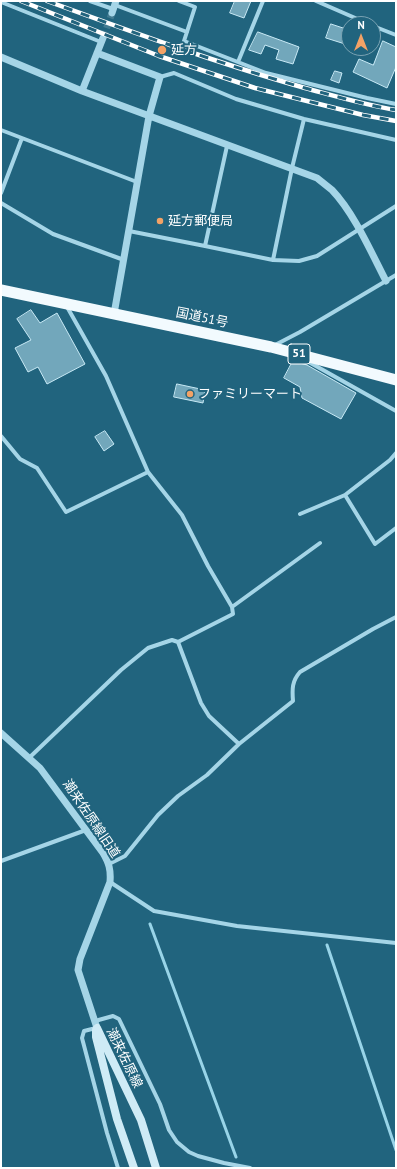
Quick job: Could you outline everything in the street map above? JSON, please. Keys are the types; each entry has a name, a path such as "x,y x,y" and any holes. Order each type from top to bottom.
{"highway":[{"name":"国道51号","path":"1,290 271,347 396,380"}],"main road":[{"name":"潮来佐原線","path":"95,1025 141,1120 158,1167"},
{"name":"潮来佐原線","path":"95,1025 96,1037 117,1119 134,1168"}],"street":[{"path":"90,1 114,7 187,32"},
{"path":"179,1 195,7 184,41 266,73 396,104"},
{"path":"238,62 263,1"},
{"path":"316,1 351,16"},
{"path":"1,2 102,40 82,91"},
{"path":"381,29 396,35"},
{"path":"97,53 160,77 174,73 236,99 304,119 396,140"},
{"path":"1,57 82,91 227,146 317,178 331,189 341,202 359,229 386,281"},
{"path":"114,314 148,116 160,77"},
{"path":"273,260 304,119"},
{"path":"1,130 137,182"},
{"path":"1,193 22,138"},
{"path":"206,246 227,146"},
{"path":"1,203 53,234 124,260"},
{"path":"129,231 273,260 299,261 317,256 396,206"},
{"path":"271,347 300,332 396,276"},
{"path":"30,757 121,670 148,648 172,640 178,642 233,614 232,606 208,566 182,515 148,472 106,376 64,303"},
{"path":"291,352 396,411"},
{"path":"1,436 20,459 37,468 66,512 148,472"},
{"path":"300,514 345,495 396,454"},
{"path":"345,495 375,544 396,528"},
{"path":"232,606 320,543"},
{"path":"109,864 125,856 158,815 178,796 207,775 239,744 293,701 292,690 294,679 300,672 396,617"},
{"path":"178,642 201,703 208,716 239,744"},
{"name":"潮来佐原線旧道","path":"1,733 30,757 48,778 109,864 111,874 110,882 80,959 78,970 95,1025"},
{"path":"1,861 86,830"},
{"path":"110,882 154,911 237,926 396,943"},
{"path":"118,1168 82,1038 84,1031 113,1016 119,1019 160,1104 169,1130 177,1142 189,1152 198,1156 250,1168"}],"building":[{"path":"235,1 251,1 244,18 230,13"},
{"path":"331,24 341,27 341,43 326,38"},
{"path":"258,32 299,47 293,64 276,59 279,50 265,45 261,54 249,50"},
{"path":"383,41 396,47 396,67 387,88 353,72 359,59 373,65 377,56 381,56 381,46"},
{"path":"335,71 342,73 339,83 331,80"},
{"path":"31,310 40,323 57,313 85,364 47,384 38,367 28,372 15,348 31,340 17,319"},
{"path":"293,361 307,365 356,393 341,419 302,398 300,387 284,378"},
{"name":"ファミリーマート","path":"177,384 205,390 203,403 174,397"},
{"path":"105,431 114,444 104,451 95,437"}],"waterway":[{"path":"150,924 236,1157"},
{"path":"327,945 396,1150"}],"tunnel":[{"path":"103,38 112,13"}],"railway":[{"path":"21,1 159,56 255,88 363,115 396,121"},
{"path":"47,1 207,58 305,88 373,106 396,110"}],"place":[{"name":"延方","path":"162,50"},
{"name":"延方郵便局","path":"160,221"},
{"name":"ファミリーマート","path":"190,394"}]}
